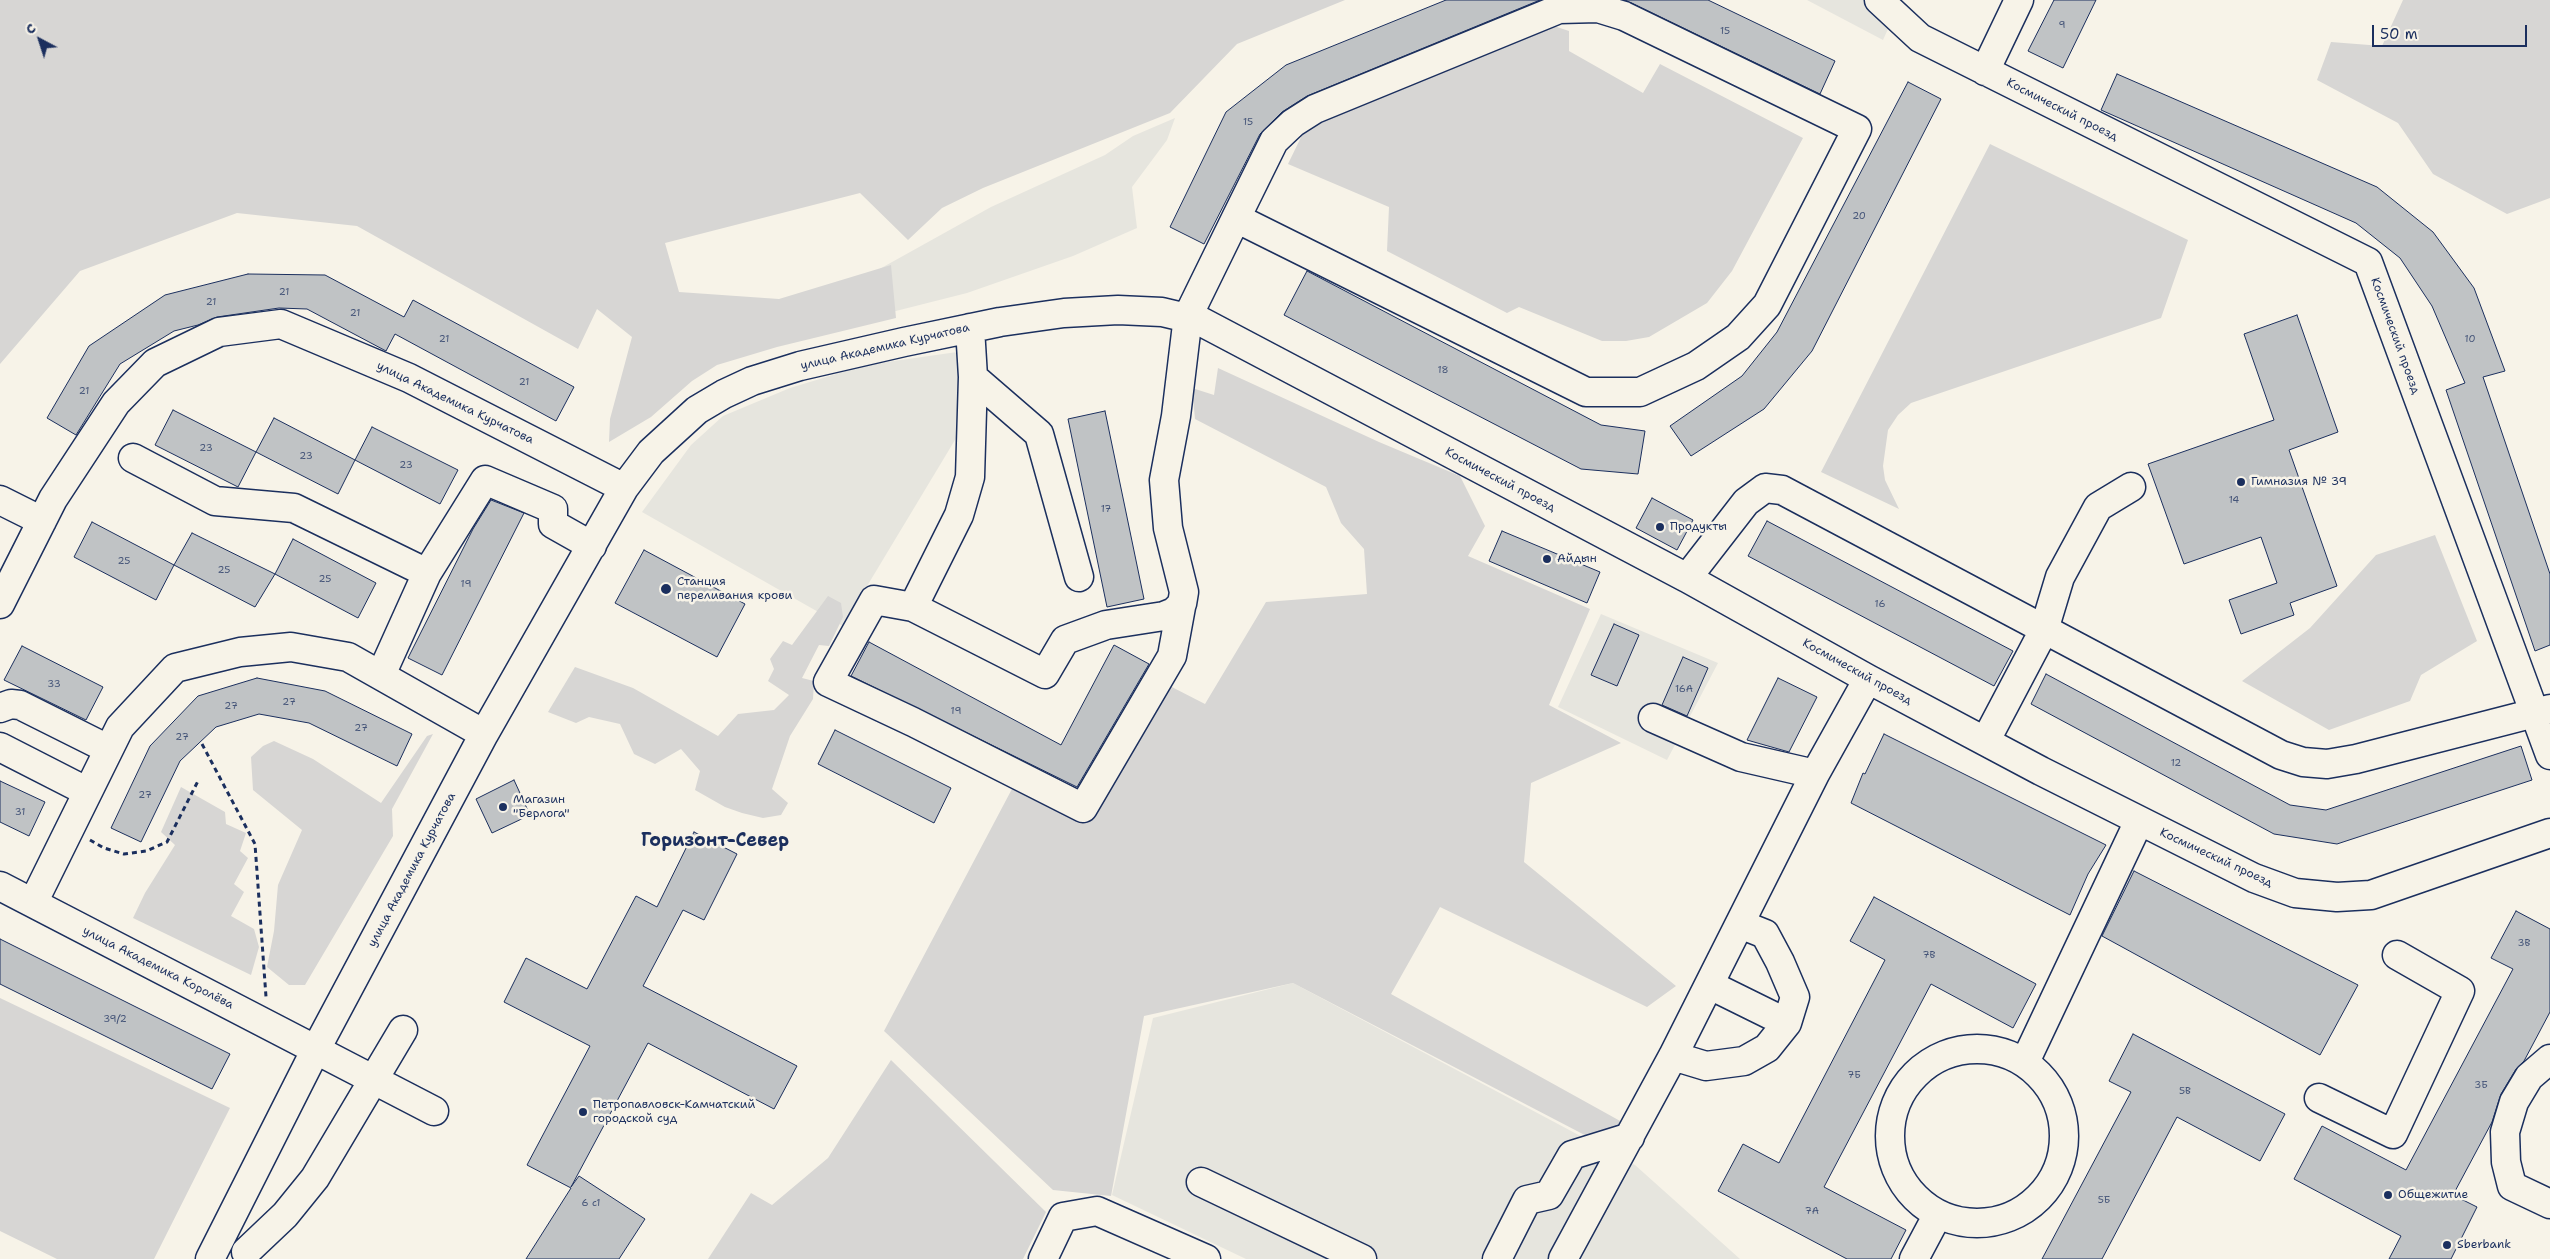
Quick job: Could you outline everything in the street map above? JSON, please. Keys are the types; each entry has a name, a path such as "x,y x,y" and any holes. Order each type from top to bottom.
{"street":[{"name":"Космический проезд","path":"1879,0 1920,38 2368,262 2542,712 2550,755"},
{"path":"1984,71 2019,0"},
{"path":"1181,607 1164,616 1106,625 1065,640 1045,674 913,607 874,600 828,682 913,722 1083,808 1172,656 1184,592 1168,528 1164,480 1180,392 1188,316 1236,218 1274,141 1308,114 1559,9 1598,8 1624,16 1856,129 1767,305 1738,337 1703,361 1640,392 1586,392 1236,218"},
{"name":"улица Академика Курчатова","path":"214,1250 315,1051 484,734 624,488 651,452 680,423 710,402 739,386 800,366 970,328 1031,317 1097,310 1162,312 1188,316"},
{"name":"Космический проезд","path":"1188,316 1687,578 1868,679 2139,821 2254,878 2295,893 2330,896 2371,894 2550,833"},
{"name":"улица Академика Курчатова","path":"0,604 53,499 116,403 155,363 219,332 281,324 409,378 624,488"},
{"path":"913,607 959,515 970,477 973,377 970,328"},
{"path":"973,377 1038,434 1080,577"},
{"path":"133,458 215,501 294,508 427,573"},
{"path":"381,674 427,573 485,480 553,509 553,524 592,546"},
{"path":"1986,740 2044,630 2060,577 2098,507 2131,487"},
{"path":"1687,578 1746,502 1765,488 1782,490 2281,756 2304,762 2327,764 2356,759 2542,712"},
{"path":"0,500 42,521"},
{"path":"33,903 86,791 120,727 175,668 240,652 291,647 348,657 484,734"},
{"path":"1563,1259 1673,1056 1815,774 1868,679"},
{"path":"0,708 11,704 20,706 108,749"},
{"path":"1653,718 1741,757 1815,774"},
{"path":"0,747 86,791"},
{"path":"2024,1062 2139,821"},
{"name":"улица Академика Королёва","path":"0,886 315,1051 434,1111"},
{"path":"1673,1056 1706,1066 1744,1061 1767,1048 1787,1023 1795,997 1780,962 1765,934 1740,924"},
{"path":"2319,1098 2393,1134 2460,991 2397,955"},
{"path":"1710,985 1787,1023"},
{"path":"214,1250 252,1255 315,1178 404,1030"},
{"path":"1970,1048 1998,1051 2024,1062 2046,1082 2060,1108 2064,1137 2059,1165 2044,1191 2022,1210 2014,1214 1996,1221 1966,1222 1938,1214 1915,1198 1899,1175 1890,1148 1891,1119 1901,1092 1919,1070 1943,1055 1970,1048"},
{"path":"2550,1059 2529,1077 2514,1102 2505,1132 2506,1162 2512,1186 2550,1204"},
{"path":"1498,1259 1527,1200 1549,1195 1572,1155 1630,1136"},
{"path":"1201,1182 1362,1259"},
{"path":"1042,1259 1063,1217 1097,1210 1206,1259"},
{"path":"1914,1259 1938,1214"}],"path":[{"path":"202,744 255,844 268,1025"},
{"path":"84,836 104,848 124,854 146,851 167,842 198,780"}],"shaded area":[{"path":"0,0 1345,0 1237,44 1170,113 983,188 942,208 908,240 860,193 665,243 679,292 779,299 891,265 896,318 777,347 717,365 692,381 651,417 609,442 610,419 632,337 597,309 578,349 357,226 237,213 80,271 0,364"},
{"path":"1807,0 1901,0 1883,40"},
{"path":"2403,0 2550,0 2550,198 2507,214 2433,174 2398,123 2317,80 2331,42 2382,46"},
{"path":"1551,25 1569,31 1569,51 1643,93 1660,64 1803,138 1732,271 1707,303 1649,337 1626,341 1602,341 1519,307 1507,313 1387,251 1389,207 1288,164 1304,131 1340,108"},
{"path":"1175,118 1167,140 1132,187 1137,228 1073,256 967,293 789,338 786,321 991,207 1105,155 1133,136"},
{"path":"1990,144 2188,240 2161,318 1911,403 1898,415 1888,430 1883,466 1885,480 1899,509 1821,472"},
{"path":"957,352 964,425 843,626 642,512 691,445 723,416 790,388 866,365"},
{"path":"1218,368 1379,442 1460,476 1485,526 1468,556 1590,609 1549,705 1621,743 1531,783 1524,862 1676,986 1647,1007 1440,907 1391,994 1622,1122 1600,1143 1293,983 1144,1016 1111,1196 1053,1190 884,1031 1013,787 1081,813 1164,683 1205,704 1266,602 1367,594 1364,549 1341,523 1326,487 1195,419 1192,388 1214,395"},
{"path":"2435,535 2477,641 2421,675 2410,701 2329,730 2242,681 2310,628 2376,555"},
{"path":"828,596 841,603 843,617 829,646 819,645 802,678 814,681 813,699 790,736 772,789 788,803 781,815 763,818 742,813 725,807 695,790 700,771 681,749 655,764 634,754 620,724 589,717 576,723 548,712 575,667 633,688 718,736 738,714 774,710 789,695 768,681 774,669 770,659 783,641 792,645"},
{"path":"1601,614 1718,663 1667,760 1558,707"},
{"path":"433,734 392,809 393,836 305,985 289,985 267,967 274,931 278,885 302,830 253,790 251,757 263,746 274,741 313,759 381,803 427,736"},
{"path":"181,787 225,812 226,824 246,833 240,851 248,858 234,884 244,892 231,916 254,929 259,947 251,975 133,918 145,893 175,845 161,832"},
{"path":"1293,983 1635,1165 1740,1259 1246,1259 1112,1195 1153,1018"},
{"path":"0,998 230,1108 154,1259 57,1259 0,1231"},
{"path":"891,1060 1046,1212 1023,1259 708,1259 751,1193 772,1205 828,1158"}],"building":[{"path":"1446,0 1540,0 1307,96 1282,112 1260,134 1204,244 1170,227 1226,112 1286,65"},
{"path":"1625,0 1708,0 1835,61 1820,94"},
{"path":"2054,0 2096,0 2063,68 2028,51"},
{"path":"2117,74 2377,187 2433,232 2474,288 2505,371 2483,377 2550,574 2550,645 2535,651 2446,390 2465,383 2432,306 2400,258 2356,223 2101,110"},
{"path":"1908,82 1941,99 1812,351 1764,409 1691,456 1670,426 1742,376 1777,332"},
{"path":"1307,271 1601,425 1645,431 1638,474 1581,469 1284,315"},
{"path":"248,274 325,275 404,317 413,300 574,387 556,421 395,334 386,351 307,309 279,308 217,317 198,325 174,331 120,364 76,435 47,418 89,346 165,295"},
{"path":"2297,315 2338,432 2289,450 2337,586 2290,603 2294,615 2241,634 2229,600 2277,583 2261,537 2184,564 2148,464 2274,420 2244,334"},
{"path":"173,410 256,452 238,487 155,445"},
{"path":"1105,411 1144,599 1107,607 1068,419"},
{"path":"274,418 355,460 338,494 256,452"},
{"path":"372,427 458,470 440,504 355,460"},
{"path":"1652,498 1693,520 1677,550 1636,528"},
{"path":"491,500 524,513 442,675 408,658 473,529"},
{"path":"1767,521 2013,651 1994,686 1748,556"},
{"path":"92,522 174,565 156,600 74,557"},
{"path":"1502,531 1600,572 1587,603 1489,561"},
{"path":"192,533 275,574 255,607 174,565"},
{"path":"293,539 376,583 358,618 275,574"},
{"path":"644,550 745,604 717,657 615,603"},
{"path":"1614,624 1639,635 1617,686 1591,675"},
{"path":"869,642 1061,745 1114,645 1149,664 1077,787 851,676"},
{"path":"22,646 103,687 86,720 4,680"},
{"path":"1683,657 1708,668 1687,716 1662,705"},
{"path":"2046,674 2290,805 2326,810 2521,746 2532,780 2337,844 2274,834 2031,704"},
{"path":"257,678 325,691 412,734 397,766 309,723 259,714 216,727 180,761 141,842 111,828 150,746 198,696"},
{"path":"1778,678 1817,697 1789,752 1747,740"},
{"path":"835,730 951,788 934,823 818,764"},
{"path":"1884,734 2106,845 2088,874 2070,915 1851,803 1863,773 1865,774"},
{"name":"Магазин \"Берлога\"","path":"514,780 530,815 492,833 476,799"},
{"path":"0,781 45,802 29,836 0,822"},
{"path":"694,832 737,854 704,920 683,910 643,986 797,1066 774,1109 648,1043 571,1187 579,1176 645,1219 619,1259 526,1259 571,1188 527,1165 590,1046 504,1002 526,958 587,989 636,896 657,907"},
{"path":"2134,871 2358,985 2320,1055 2102,936"},
{"path":"1874,897 2036,984 2013,1028 1931,984 1824,1187 1906,1230 1891,1259 1847,1259 1718,1191 1743,1144 1779,1163 1885,960 1850,941"},
{"path":"2516,911 2550,929 2550,1012 2524,1061 2516,1069 2501,1094 2492,1122 2453,1195 2477,1207 2451,1259 2389,1259 2401,1236 2294,1179 2322,1126 2406,1170 2513,969 2491,958"},
{"path":"0,939 230,1054 212,1089 0,984"},
{"path":"2133,1034 2285,1114 2260,1161 2177,1117 2102,1259 2042,1259 2131,1092 2109,1081"}],"place":[{"name":"Гимназия № 39","path":"2241,482"},
{"name":"Продукты","path":"1660,527"},
{"name":"Айдын","path":"1547,559"},
{"name":"Станция переливания крови","path":"666,589"},
{"name":"Магазин \"Берлога\"","path":"503,807"},
{"name":"Петропавловск-Камчатский городской суд","path":"583,1112"},
{"name":"Общежитие","path":"2388,1195"},
{"name":"Sberbank","path":"2447,1245"}],"district":[{"name":"Горизонт-Север","path":"715,841"}]}
